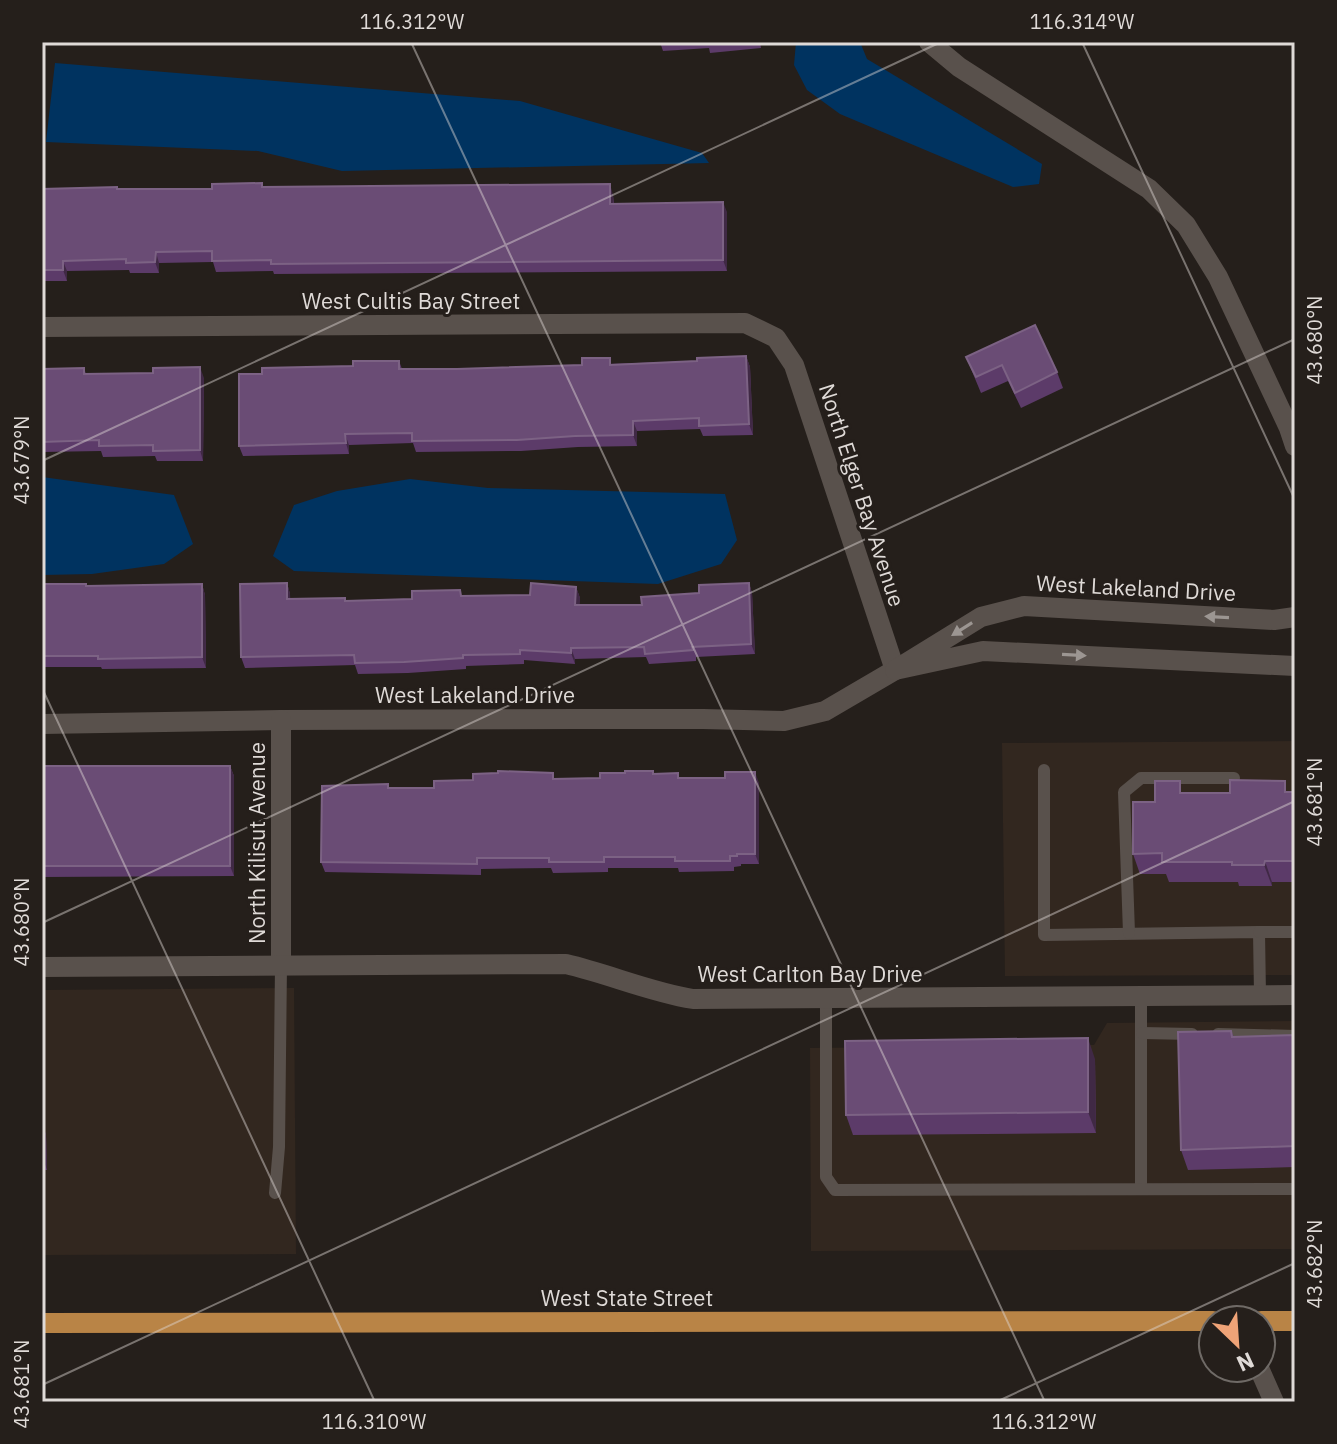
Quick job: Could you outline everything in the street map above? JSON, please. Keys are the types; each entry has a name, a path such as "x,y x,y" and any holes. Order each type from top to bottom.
{"main road":[{"name":"West State Street","path":"42,1323 1197,1321"}],"street":[{"path":"929,42 959,67 1149,189 1186,225 1218,277 1295,446"},
{"name":"West Cultis Bay Street","path":"42,327 745,323 776,338"},
{"name":"North Elger Bay Avenue","path":"776,338 794,365 895,670"},
{"name":"West Lakeland Drive","path":"42,724 281,720 784,721 825,711 981,617 1024,606 1274,620 1295,617"},
{"name":"West Lakeland Drive","path":"895,670 983,651 1295,666"},
{"name":"North Kilisut Avenue","path":"281,720 281,965"},
{"name":"West Carlton Bay Drive","path":"42,967 566,964 666,995 693,999 1295,995"}],"lane":[{"path":"1044,770 1044,935 1295,932"},
{"path":"1129,933 1124,792 1141,778 1234,778"},
{"path":"1259,932 1260,995"},
{"path":"275,1193 279,1147 281,965"},
{"path":"1141,996 1141,1189"},
{"path":"826,999 826,1177 835,1190 1295,1189"},
{"path":"1142,1033 1295,1036"}],"shaded area":[{"path":"1295,741 1295,975 1005,976 1002,743"},
{"path":"294,988 296,1254 42,1255 42,990"},
{"path":"1295,1021 1295,1249 811,1251 810,1048 1094,1045 1107,1023"}],"water":[{"path":"796,42 860,42 867,59 1042,164 1039,184 1013,187 840,114 807,90 794,65"},
{"path":"55,63 520,101 702,153 709,163 342,171 258,151 46,142"},
{"path":"42,477 174,495 193,544 164,564 92,574 42,575"},
{"path":"410,479 488,488 725,494 737,540 721,564 658,584 294,571 273,556 294,505 337,491"}],"building":[{"path":"262,183 262,187 610,184 610,204 723,202 723,260 271,264 271,260 212,261 212,251 156,252 155,262 126,263 126,259 63,261 63,270 42,270 42,189 212,189 212,184"},
{"path":"1035,325 1057,372 1015,393 1002,365 976,377 966,357"},
{"path":"746,356 749,424 699,426 699,418 633,421 633,435 412,441 412,433 345,434 346,443 239,446 239,374 262,374 262,368 353,366 353,361 399,361 399,369 457,369 582,365 582,358 610,358 610,365"},
{"path":"200,367 200,450 153,451 153,445 99,446 99,440 42,442 42,369 84,368 84,374 153,373 153,368"},
{"path":"287,583 287,599 412,599 412,591 460,590 461,596 530,595 531,583 576,587 575,605 642,605 641,597 699,593 699,585 749,583 751,644 692,647 693,650 645,654 644,647 571,648 571,653 520,650 520,654 463,655 463,658 404,662 355,663 354,655 241,657 240,584"},
{"path":"42,584 202,584 202,657 98,659 98,656 42,656"},
{"path":"42,766 230,766 230,866 42,866"},
{"path":"498,771 553,773 553,779 600,778 600,773 625,771 678,773 678,778 725,778 725,772 755,772 755,854 737,854 730,856 730,861 604,857 604,862 477,858 477,864 321,862 322,786 388,784 388,788 434,788 434,781 473,780 473,774"},
{"path":"1230,780 1285,781 1285,792 1295,792 1295,861 1265,861 1264,865 1162,862 1162,853 1133,854 1133,802 1155,802 1155,781 1180,781 1180,793 1230,793"},
{"path":"1231,1031 1232,1037 1295,1035 1295,1146 1181,1150 1178,1032"},
{"path":"1088,1038 1088,1112 846,1115 845,1041"}]}
